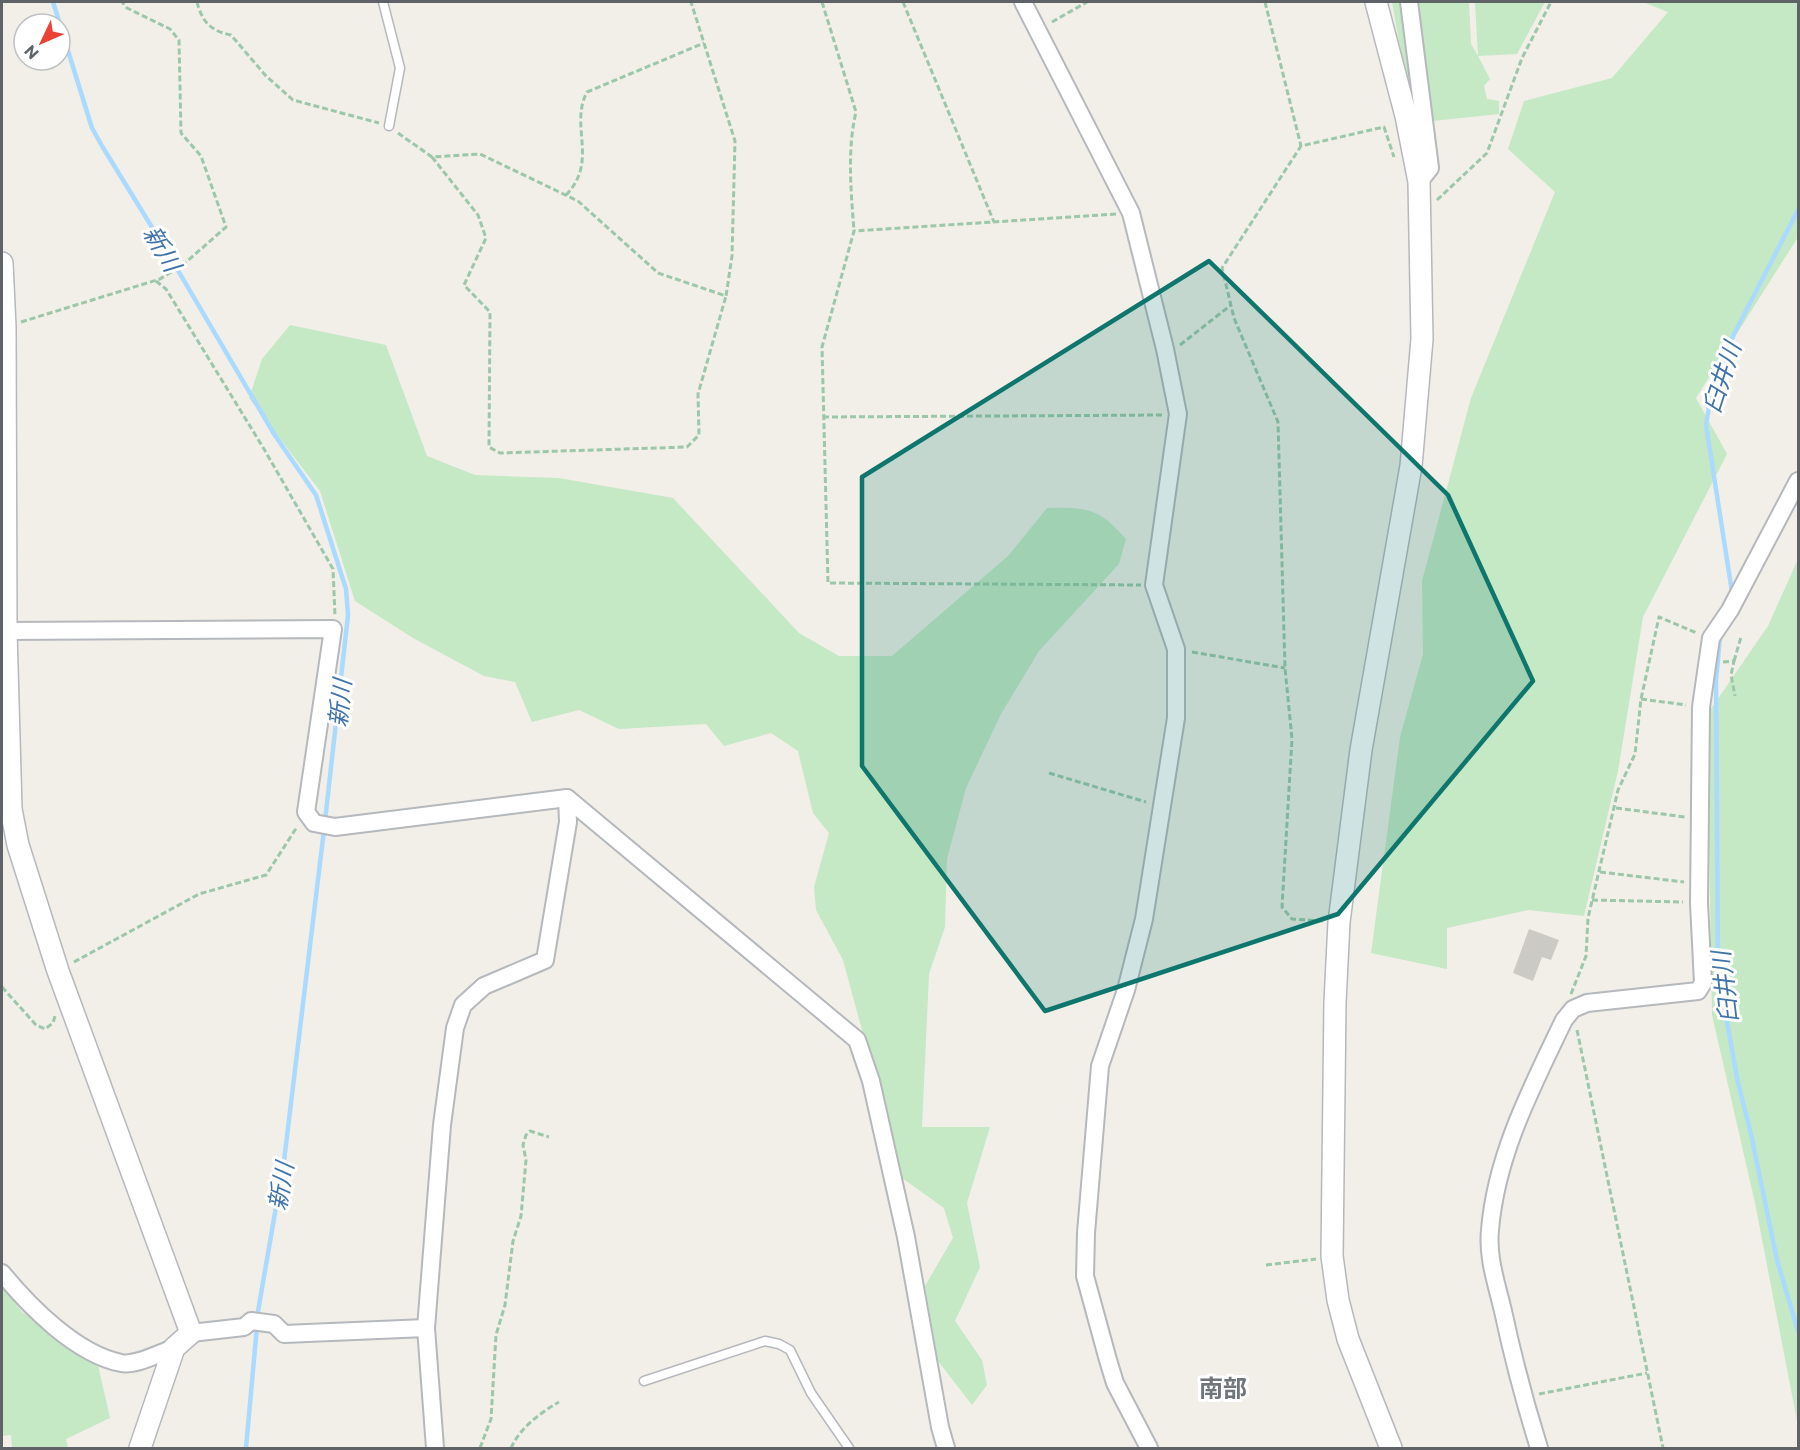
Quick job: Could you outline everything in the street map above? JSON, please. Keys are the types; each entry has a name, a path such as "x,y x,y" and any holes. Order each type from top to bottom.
{"street":[{"path":"1023,2 1131,213 1167,356 1178,414 1154,585 1176,649 1176,718 1141,929 1126,990 1100,1066 1085,1276 1115,1383 1149,1449"},
{"path":"1376,2 1406,116 1419,182 1422,339 1411,466 1361,750 1339,922 1335,1002 1332,1256 1338,1300 1348,1339 1391,1449"},
{"path":"1409,2 1430,168 1419,182"},
{"path":"2,262 6,631 11,809 18,845 58,971 191,1333"},
{"path":"1539,1449 1523,1397 1491,1260 1489,1231 1497,1182 1518,1115 1564,1020 1573,1009 1587,1003 1698,991 1703,983 1699,903 1701,708 1711,638 1730,610 1798,481"},
{"path":"6,631 333,629 310,818 335,827 567,798 857,1040 871,1081 906,1237 940,1427 946,1449"},
{"path":"435,1449 426,1328 442,1125 455,1029 463,1005 484,986 545,960 568,822 567,798"},
{"path":"2,1273 41,1315 86,1349 122,1363 174,1348 191,1333 244,1327 259,1322 274,1324 284,1334 426,1328"},
{"path":"140,1449 174,1348"}],"lane":[{"path":"383,2 400,68 389,126"},
{"path":"644,1381 765,1341 779,1344 790,1350 811,1393 849,1449"}],"path":[{"path":"3,327 160,279 184,264 226,226 201,156 181,133 179,40 170,29 127,8 122,2"},
{"path":"197,2 205,23 217,32 231,35 266,76 293,100 389,126 432,157 478,215 486,238 464,285 490,312 489,447 500,453 687,447 699,435 698,394 726,296 732,256 735,141 691,2"},
{"path":"822,2 856,112 852,130 851,192 854,231 822,347 828,584 1154,585"},
{"path":"903,2 994,222"},
{"path":"1037,31 1087,2"},
{"path":"1265,2 1301,146"},
{"path":"1421,215 1487,153 1522,58 1551,2"},
{"path":"566,195 581,173 583,134 580,122 583,100 587,92 704,43"},
{"path":"1339,922 1292,919 1282,907 1292,740 1285,668 1278,422 1231,305 1222,268 1301,146 1384,127 1395,160"},
{"path":"432,157 480,154 578,201 658,273 726,296"},
{"path":"854,231 1131,213"},
{"path":"155,280 166,289 264,449 333,569 336,605 333,629"},
{"path":"1167,356 1231,305"},
{"path":"822,417 1178,414"},
{"path":"1663,1449 1571,993 1586,956 1588,918 1616,808 1618,790 1635,754 1641,699 1659,617 1711,638"},
{"path":"1735,696 1731,675 1741,637"},
{"path":"1176,649 1285,668"},
{"path":"1724,662 1734,661"},
{"path":"1641,699 1701,708"},
{"path":"1049,773 1162,807"},
{"path":"1616,808 1700,819"},
{"path":"58,971 199,894 266,875 310,818"},
{"path":"1600,872 1699,884"},
{"path":"1592,900 1699,903"},
{"path":"2,987 36,1025 45,1029 53,1023 56,1013"},
{"path":"480,1449 491,1419 496,1335 504,1305 513,1241 521,1216 526,1161 523,1145 530,1131 549,1137"},
{"path":"1266,1265 1332,1256"},
{"path":"1523,1397 1647,1373"},
{"path":"511,1449 522,1431 559,1402"}],"highlighted area":[{"path":"1209,261 1448,495 1533,681 1338,914 1045,1011 862,766 862,477"}],"green space":[{"path":"1392,2 1403,2 1415,85 1407,86"},
{"path":"1418,2 1469,2 1471,44 1490,79 1484,86 1487,99 1499,101 1499,114 1433,121"},
{"path":"1475,2 1545,2 1517,54 1478,56"},
{"path":"1643,2 1798,2 1798,237 1696,398 1727,454 1643,617 1618,771 1584,916 1528,910 1447,928 1447,969 1371,953 1400,737 1423,654 1422,581 1471,398 1555,192 1508,149 1524,101 1612,78 1668,12"},
{"path":"290,325 386,345 427,456 475,475 559,478 673,498 799,633 839,656 892,656 1008,556 1047,508 1082,509 1100,515 1126,539 1119,564 1039,651 1001,714 966,788 947,859 945,927 929,974 922,1127 990,1127 967,1203 980,1267 955,1321 982,1360 987,1385 972,1405 938,1361 925,1286 953,1238 944,1208 902,1178 843,960 816,910 814,887 829,833 813,813 798,751 771,733 724,746 706,724 619,729 579,710 532,722 515,682 484,676 413,638 355,601 320,491 249,398 262,359"},
{"path":"1798,559 1798,1426 1755,1203 1712,1015 1708,713 1768,626"},
{"path":"2,1286 22,1312 98,1365 110,1418 66,1439 68,1448 12,1448 11,1435 2,1436"}],"building":[{"path":"1529,929 1559,940 1551,960 1542,957 1533,981 1513,973"}],"waterway":[{"name":"新川","path":"53,2 56,12"},
{"name":"新川","path":"72,64 92,128 102,146 274,434 316,495 346,589 348,615 325,821"},
{"name":"臼井川","path":"1732,592 1706,425 1711,395 1734,334 1798,210"},
{"name":"臼井川","path":"1720,636 1716,681 1718,971 1737,1078 1777,1260 1798,1331"},
{"name":"新川","path":"257,1317 284,1161 324,830"},
{"name":"新川","path":"246,1448 257,1326"}],"district":[{"name":"南部","path":"1223,1387"}]}
